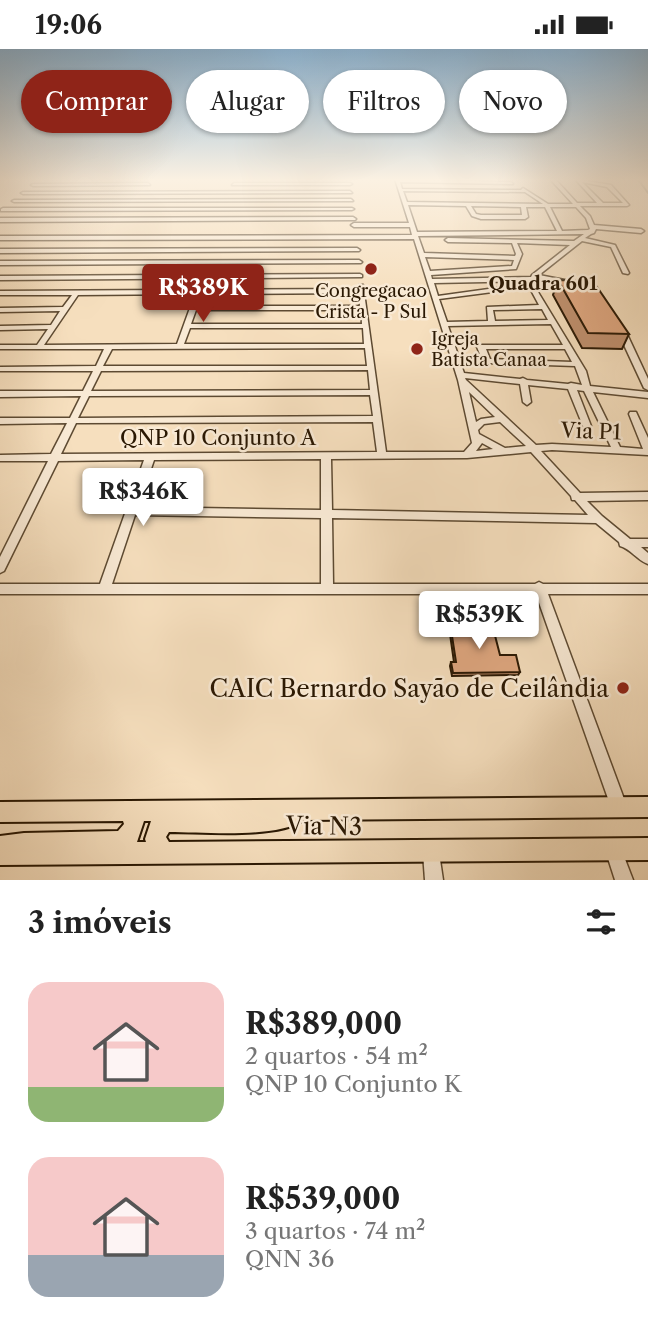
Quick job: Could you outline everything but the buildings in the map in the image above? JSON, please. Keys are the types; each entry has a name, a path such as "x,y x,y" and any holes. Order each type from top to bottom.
{"main road":[{"name":"Via N3","path":"0,812 648,807"},
{"path":"162,851 155,839 158,828 166,822 260,822 320,809"},
{"path":"0,847 24,843 122,841 131,834 135,823 128,811"},
{"name":"Via N3","path":"0,854 162,851 431,853 635,849"}],"street":[{"path":"353,218 382,455 467,455 474,447 475,432 461,378 409,218"},
{"path":"553,218 560,232"},
{"path":"585,218 593,230"},
{"path":"0,220 173,220 355,234 514,242 601,242 616,249 626,273"},
{"path":"138,292 173,220"},
{"path":"435,298 533,280 593,230"},
{"path":"0,238 68,235 415,235 641,231"},
{"path":"0,232 59,232 68,235"},
{"path":"53,237 59,232"},
{"path":"0,251 159,250 355,234"},
{"path":"428,277 516,267 519,258 514,242"},
{"path":"421,255 519,258"},
{"path":"0,263 359,262"},
{"path":"0,278 360,276"},
{"path":"428,277 576,284"},
{"path":"533,280 543,307 577,364 617,450"},
{"path":"0,293 362,291"},
{"path":"180,347 199,292"},
{"path":"39,347 76,293"},
{"path":"492,323 487,310 543,307"},
{"path":"193,308 364,308"},
{"path":"0,310 64,309"},
{"path":"444,324 552,322"},
{"path":"619,325 648,388"},
{"path":"187,326 366,326"},
{"path":"0,328 52,327"},
{"path":"0,347 368,346"},
{"path":"0,568 108,347"},
{"path":"487,361 481,347 566,347"},
{"path":"455,359 577,364"},
{"path":"0,369 371,368"},
{"path":"461,378 523,380 648,395"},
{"path":"461,378 533,448 598,519 624,543 648,559"},
{"path":"523,380 527,402"},
{"path":"571,385 587,426"},
{"path":"0,394 374,392"},
{"path":"633,414 648,450"},
{"path":"0,421 378,419"},
{"path":"475,432 481,422 501,419"},
{"path":"475,432 512,452 519,435"},
{"name":"Via P1","path":"467,455 533,448 648,450"},
{"path":"326,455 327,588"},
{"name":"QNP 10 Conjunto A","path":"0,458 382,455"},
{"path":"104,589 150,457"},
{"path":"576,497 648,496"},
{"path":"133,511 598,519"},
{"path":"624,543 648,543"},
{"path":"539,587 619,808"},
{"path":"0,589 648,589"},
{"path":"624,880 635,849"},
{"path":"431,853 434,880"}],"place":[{"name":"Congregacao Crista - P Sul","path":"371,269"},
{"name":"Igreja Batista Canaa","path":"417,349"},
{"name":"CAIC Bernardo Sayão de Ceilândia","path":"623,688"}],"district":[{"name":"Quadra 601","path":"543,283"}]}
